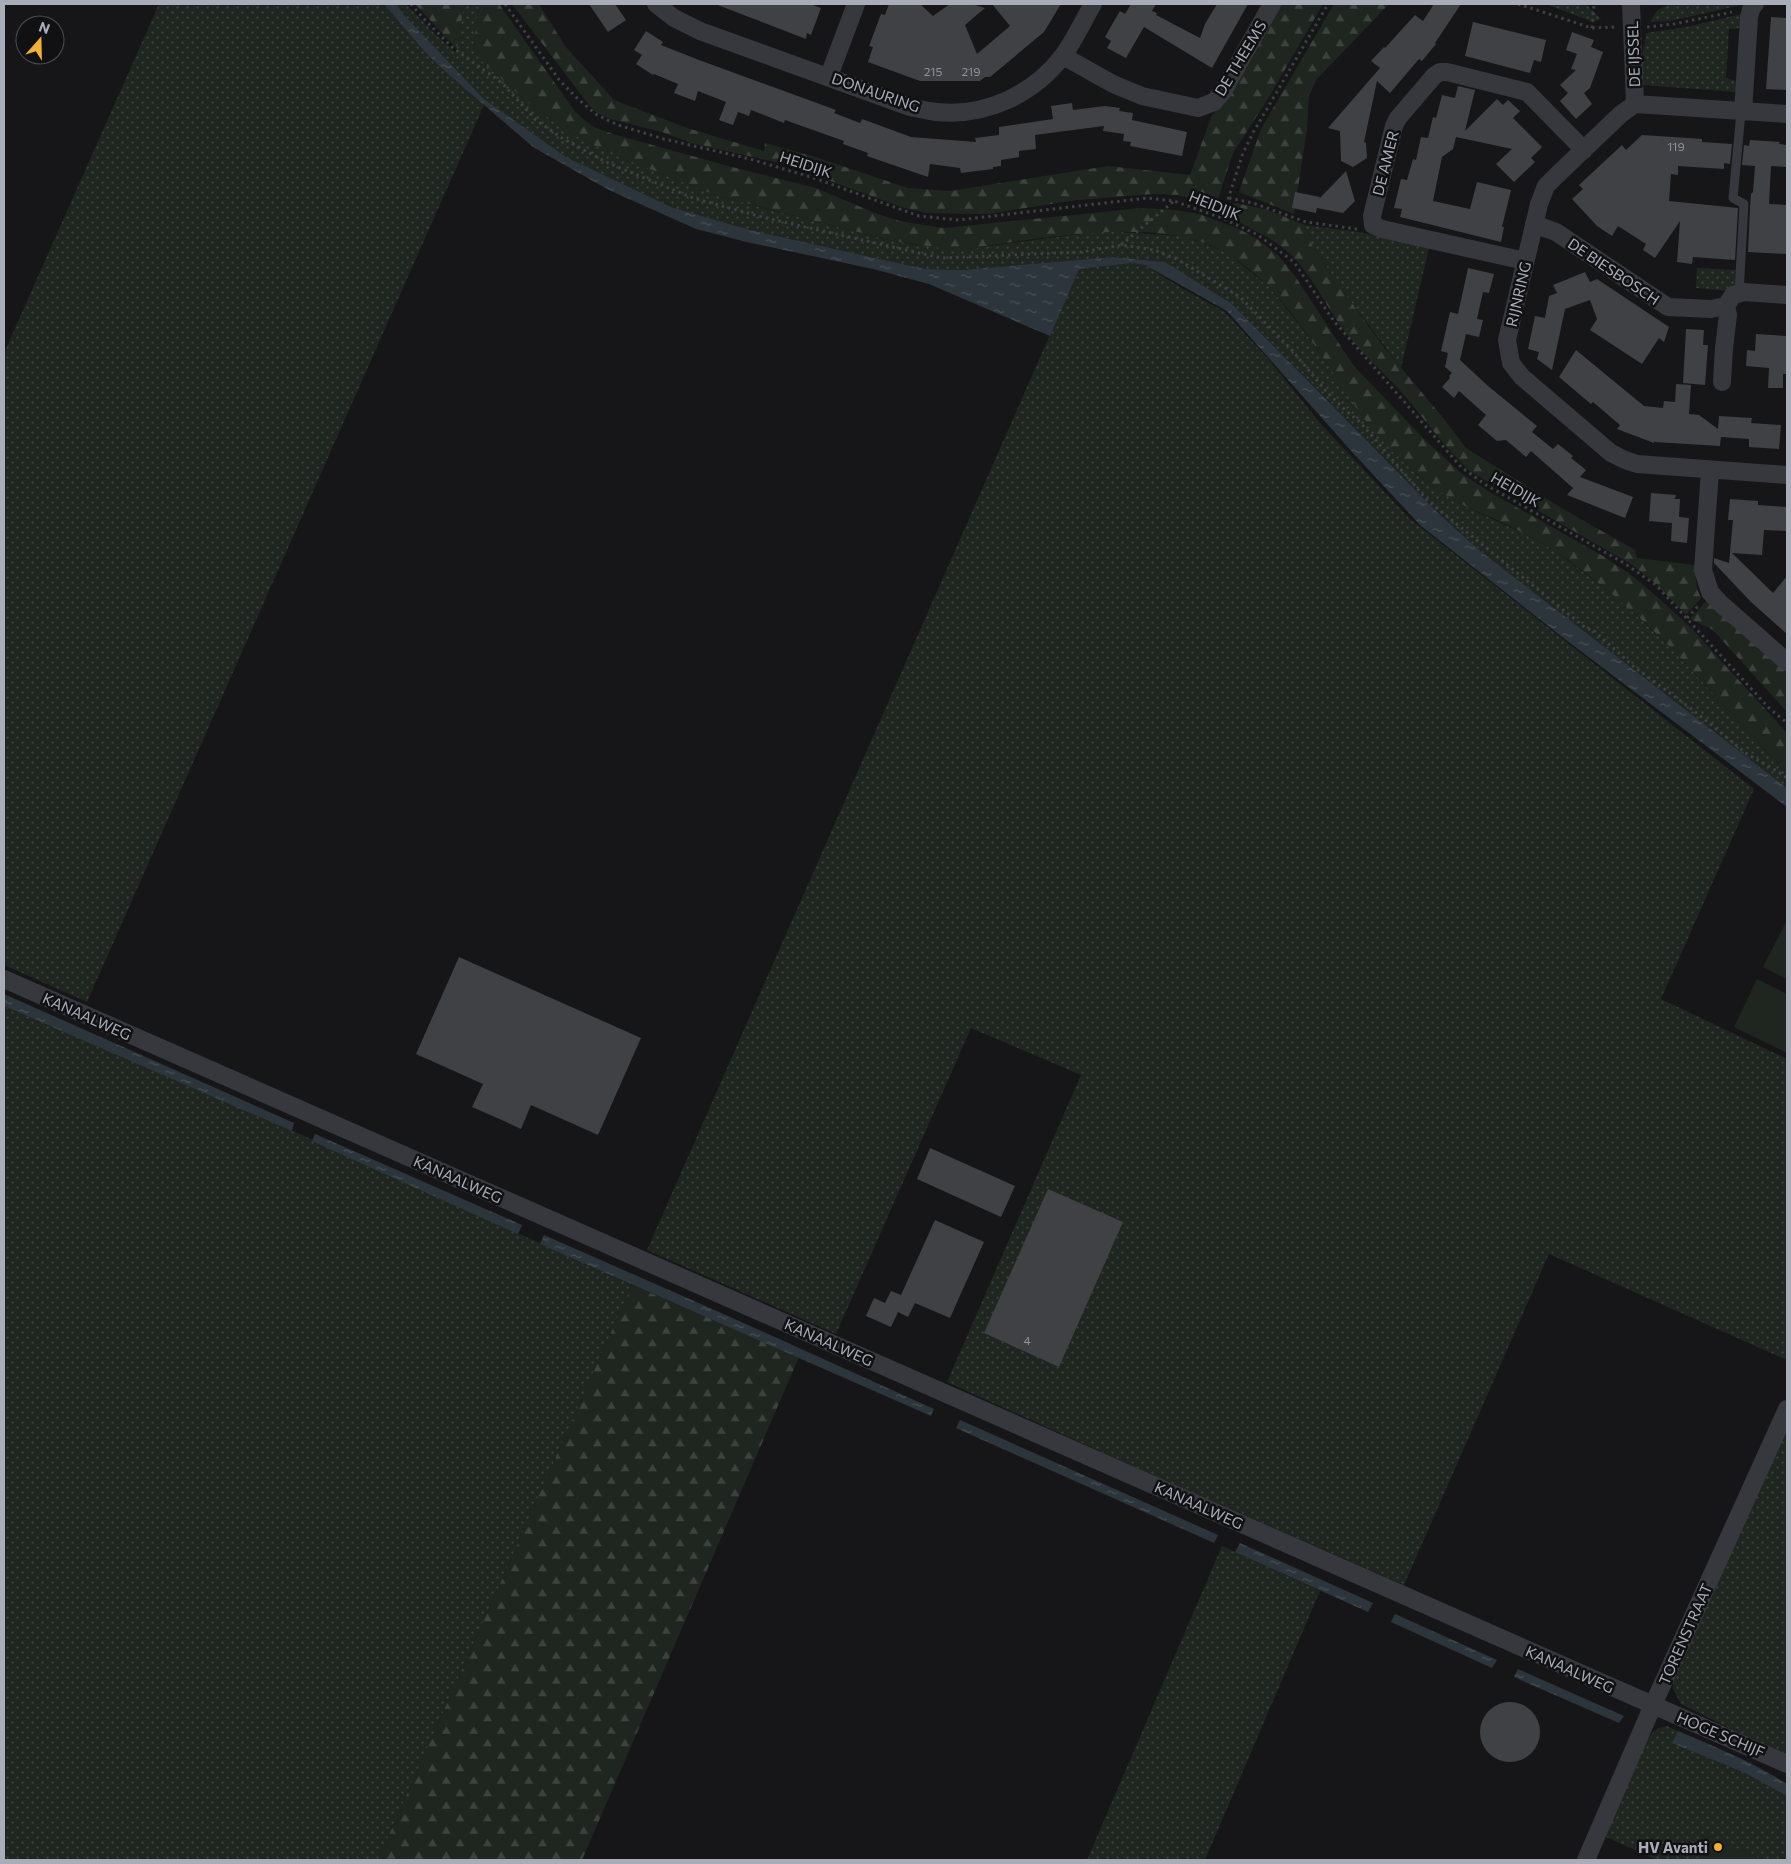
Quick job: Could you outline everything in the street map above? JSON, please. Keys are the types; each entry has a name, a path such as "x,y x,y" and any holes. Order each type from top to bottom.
{"street":[{"name":"DONAURING","path":"656,4 674,18 700,30 830,76 910,107 938,112 974,111 1004,102 1021,94 1042,80 1063,56 1093,4"},
{"path":"830,76 856,4"},
{"name":"DE THEEMS","path":"1063,56 1113,84 1142,96 1198,108 1214,102 1222,91 1272,4"},
{"name":"DE IJSSEL","path":"1631,4 1635,104"},
{"path":"1742,112 1751,9 1755,4"},
{"name":"DE AMER","path":"1373,225 1372,216 1394,126 1398,118 1440,72 1447,72 1527,92 1584,150"},
{"path":"1635,104 1787,114"},
{"name":"RIJNRING","path":"1635,104 1621,114 1546,186 1539,204 1507,340 1511,363 1522,377 1612,454 1625,460 1638,464 1787,475"},
{"name":"DE BIESBOSCH","path":"1534,224 1556,232 1668,307 1711,309 1726,306"},
{"path":"1373,225 1382,229 1525,261"},
{"path":"1722,382 1728,315 1726,306 1733,295 1744,292 1787,295"},
{"path":"1710,470 1703,570 1706,584 1720,604 1787,662"},
{"name":"KANAALWEG","path":"4,979 1653,1705"},
{"name":"TORENSTRAAT","path":"1586,1860 1653,1705 1787,1409"},
{"name":"HOGE SCHIJF","path":"1653,1705 1787,1764"}],"lane":[{"path":"1739,293 1744,204 1733,198 1742,112"}],"path":[{"path":"411,4 422,18 453,48 502,83 536,120 606,162 693,198 766,218 941,258 1082,252 1121,245 1154,250 1177,258 1240,297 1291,349 1325,390 1360,422 1428,501 1542,594 1587,629 1592,629 1633,666 1694,710 1746,754 1787,778"},
{"name":"HEIDIJK","path":"504,4 560,81 597,115 618,126 750,159 814,178 919,216 959,220 1147,198 1174,200 1222,218 1258,235 1294,262 1340,328 1461,467 1486,485 1624,562 1656,585 1769,708 1787,723"},
{"path":"1222,218 1243,153 1328,4"},
{"path":"1592,28 1594,4"},
{"path":"1229,198 1253,203 1306,222 1359,230 1373,225"},
{"path":"1121,245 1174,200"}],"green space":[{"path":"159,4 384,4 424,51 484,105 87,1002 4,965 4,353"},
{"path":"396,4 406,4 456,53 464,4 479,4 473,50 484,63 525,100 563,129 607,152 718,196 888,240 918,245 967,249 1101,231 1182,236 1229,254 1270,288 1299,324 1373,429 1415,473 1464,506 1527,535 1555,551 1619,599 1671,648 1765,750 1787,771 1787,788 1479,550 1438,513 1231,303 1165,262 1113,257 962,270 925,269 750,230 671,207 566,157 484,99 405,16"},
{"path":"415,4 464,4 457,49"},
{"path":"479,4 499,4 574,110 594,127 728,166 816,188 899,221 944,228 1142,208 1199,214 1239,229 1259,240 1279,256 1295,276 1353,365 1425,440 1461,473 1488,491 1603,556 1634,577 1692,629 1787,733 1787,771 1662,639 1604,587 1538,541 1504,523 1468,508 1439,491 1393,452 1373,430 1300,324 1280,299 1258,276 1233,257 1205,243 1179,236 1150,232 1087,233 967,249 946,249 889,240 718,196 607,152 563,129 525,100 484,63 473,50"},
{"path":"512,4 539,4 565,46 614,100 687,128 764,151 765,143 812,156 908,188 950,191 1108,166 1190,175 1212,115 1220,107 1277,4 1323,4 1269,97 1233,153 1216,205 1178,195 1152,194 1077,200 988,214 927,213 904,208 784,164 691,143 662,132 610,119 597,113 589,105"},
{"path":"1334,4 1389,4 1317,79 1309,95 1307,129 1294,214 1239,192 1261,129"},
{"path":"1546,4 1586,4 1601,19 1593,22"},
{"path":"1671,4 1746,4 1670,21 1651,22 1658,10"},
{"path":"1741,14 1741,28 1729,29 1726,78 1737,81 1737,92 1642,85 1640,73 1646,33 1687,27"},
{"path":"1235,203 1265,209 1305,225 1313,247 1346,295 1383,346 1466,448 1563,509 1635,550 1637,558 1694,565 1697,589 1701,598 1686,615 1655,583 1631,564 1471,472 1404,395 1347,334 1312,281 1292,256 1271,240 1231,218 1231,208"},
{"path":"1305,225 1359,232 1429,248 1401,368 1346,295 1313,247"},
{"path":"1132,263 1145,265 1225,312 1270,361 1321,424 1410,519 1754,789 1661,999 1787,1059 1787,1360 1549,1254 1404,1585 1139,1469 947,1382 1081,1075 971,1028 836,1334 647,1250 1079,269"},
{"path":"1697,268 1736,270 1735,286 1729,291 1696,288"},
{"path":"1708,599 1787,670 1787,712 1713,630 1690,619"},
{"path":"1787,920 1787,979 1763,967"},
{"path":"1757,979 1787,994 1787,1053 1734,1027"},
{"path":"4,1006 302,1135 632,1285 378,1860 4,1860"},
{"path":"632,1285 799,1357 582,1860 378,1860"},
{"path":"1787,1427 1787,1757 1681,1704 1673,1689 1673,1682"},
{"path":"1222,1546 1320,1591 1205,1860 1087,1860"},
{"path":"1667,1726 1678,1731 1672,1743 1745,1773 1787,1796 1787,1860 1657,1860 1604,1836 1645,1744 1656,1729"},
{"name":"HV Avanti","path":"1707,1835 1761,1859 1697,1860"}],"water":[{"path":"384,4 396,4 405,16 484,99 566,157 671,207 750,230 925,269 962,270 1113,257 1165,262 1231,303 1438,513 1479,550 1787,788 1787,807 1566,640 1421,526 1353,453 1227,311 1145,265 1132,263 1079,269 1050,336 929,284 873,269 696,229 609,190 533,147 424,51"},
{"path":"4,994 294,1123 292,1131 4,1006"},
{"path":"315,1134 522,1225 518,1234 312,1141"},
{"path":"544,1235 934,1409 931,1416 540,1244"},
{"path":"960,1420 1218,1535 1214,1543 956,1428"},
{"path":"1240,1543 1373,1603 1368,1612 1235,1552"},
{"path":"1395,1614 1497,1660 1492,1668 1391,1622"},
{"path":"1518,1669 1624,1716 1619,1723 1514,1677"},
{"path":"1678,1731 1734,1755 1774,1776 1787,1784 1787,1796 1745,1773 1672,1743"}],"building":[{"path":"589,4 615,4 626,20 608,32"},
{"path":"715,4 810,4 821,8 811,35 807,33 806,39"},
{"path":"889,4 920,4 933,16 950,4 972,4 985,8 965,25 977,54 1010,26 992,4 1061,4 1044,32 990,77 985,77 980,81 920,81 868,62 873,47 869,46 881,14 885,15"},
{"path":"1131,4 1156,4 1152,11 1157,13 1156,15 1200,38 1205,24 1217,4 1248,4 1212,68 1144,27 1126,58 1107,48 1111,41 1105,37 1120,11 1125,14"},
{"path":"1434,4 1461,4 1436,44 1422,61 1419,59 1390,93 1377,81 1364,142 1366,143 1367,158 1353,167 1341,161 1340,131 1328,128 1380,68 1371,61 1415,15 1423,21"},
{"path":"1771,17 1787,18 1787,90 1766,89"},
{"path":"1473,22 1546,40 1541,62 1534,60 1530,73 1465,56"},
{"path":"646,31 663,42 661,45 836,110 834,113 860,123 862,119 911,137 976,142 975,138 999,135 999,127 1053,119 1051,106 1072,103 1073,110 1105,106 1120,108 1119,111 1133,113 1132,120 1187,132 1182,156 1130,146 1131,142 1123,141 1124,134 1103,131 1104,126 1035,135 1036,149 1019,151 1019,157 1001,160 1001,166 993,167 993,169 961,173 960,168 930,164 928,177 867,156 868,153 843,144 844,141 785,120 784,123 751,110 749,116 738,112 733,125 719,120 726,102 698,91 695,101 674,93 678,84 653,75 636,64 642,55 634,50"},
{"path":"1572,32 1594,40 1591,47 1603,52 1590,88 1584,93 1592,104 1576,119 1560,101 1568,93 1560,85 1576,70 1571,69 1577,54 1566,50"},
{"path":"1458,86 1475,90 1465,131 1497,99 1503,105 1508,100 1520,111 1513,118 1542,147 1531,158 1535,162 1514,182 1496,164 1512,149 1456,137 1453,149 1442,157 1433,201 1470,209 1477,182 1511,190 1502,227 1504,227 1501,242 1400,217 1402,209 1394,208 1401,179 1407,180 1413,159 1416,160 1421,137 1428,138 1433,117 1436,118 1442,95 1455,98"},
{"path":"1642,135 1702,139 1702,142 1732,144 1730,164 1724,163 1724,169 1678,166 1678,175 1671,174 1669,201 1738,208 1735,260 1693,257 1692,264 1677,262 1680,221 1655,258 1643,250 1646,244 1618,226 1612,236 1597,226 1572,199 1583,189 1579,185 1622,145 1626,150"},
{"path":"1750,140 1780,142 1779,144 1787,145 1787,167 1771,166 1769,204 1787,205 1787,254 1748,252 1751,194 1753,192 1755,166 1742,165 1744,145 1749,146"},
{"path":"1346,171 1355,201 1343,213 1317,208 1316,213 1292,208 1295,192 1320,197 1319,199"},
{"path":"1468,268 1494,274 1489,293 1483,292 1477,319 1483,320 1479,337 1466,334 1460,360 1488,386 1537,426 1532,432 1553,449 1558,444 1573,456 1571,458 1586,470 1580,477 1633,497 1625,518 1567,495 1573,488 1531,451 1526,457 1506,440 1497,441 1478,425 1486,415 1459,391 1454,398 1442,387 1452,373 1445,367 1448,353 1441,351 1450,312 1458,314"},
{"path":"1585,272 1590,282 1597,279 1669,327 1664,342 1659,338 1642,364 1590,330 1597,319 1590,300 1565,309 1552,370 1537,359 1539,352 1528,349 1535,316 1545,318 1549,296 1557,293 1553,285"},
{"path":"1686,329 1704,330 1703,345 1708,345 1705,385 1683,383"},
{"path":"1756,334 1787,336 1787,374 1783,374 1783,388 1768,388 1769,368 1746,366 1747,350 1755,351"},
{"path":"1576,350 1644,406 1663,408 1664,401 1675,402 1676,384 1691,385 1689,414 1699,415 1718,429 1719,416 1752,418 1751,423 1781,425 1779,449 1749,447 1749,439 1721,437 1720,446 1655,442 1655,440 1654,443 1617,429 1620,425 1559,377"},
{"path":"1651,493 1676,495 1675,499 1680,499 1679,517 1689,518 1687,543 1671,541 1672,523 1649,521"},
{"path":"1730,499 1758,501 1758,505 1787,507 1787,531 1764,530 1762,555 1732,553 1773,593 1787,576 1787,634 1751,602 1714,563 1714,558 1729,563 1733,520 1728,520"},
{"path":"459,957 641,1038 598,1135 531,1105 521,1129 472,1107 483,1084 416,1054"},
{"path":"930,1148 1015,1186 1001,1217 917,1179"},
{"path":"1048,1189 1123,1222 1059,1367 984,1333"},
{"path":"935,1220 984,1242 950,1318 915,1303 908,1317 898,1312 891,1327 866,1316 874,1298 885,1303 891,1291 901,1295"},
{"path":"1504,1702 1516,1702 1532,1710 1538,1720 1540,1732 1538,1744 1532,1754 1516,1762 1504,1762 1488,1754 1480,1738 1480,1726 1488,1710"}],"place":[{"name":"HV Avanti","path":"1718,1847"}]}
